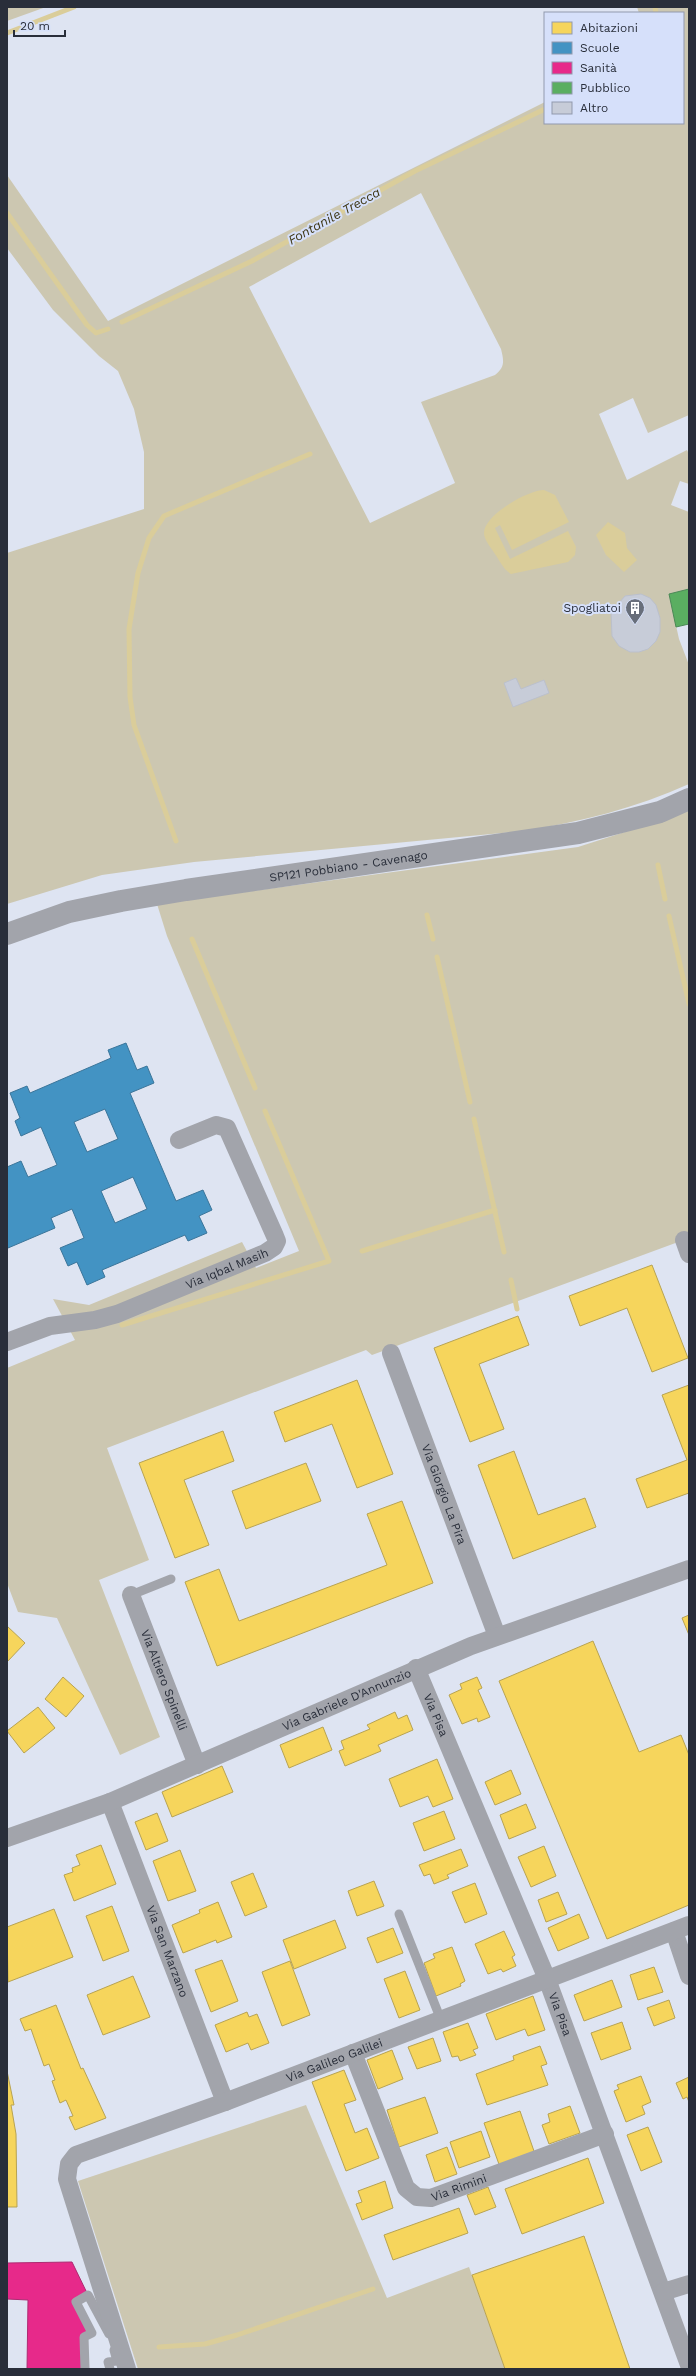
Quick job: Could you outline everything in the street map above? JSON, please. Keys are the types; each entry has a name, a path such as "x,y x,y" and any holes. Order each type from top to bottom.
{"street":[{"name":"SP121 Pobbiano - Cavenago","path":"7,934 70,912 135,898 578,834 660,812 689,799"},
{"name":"Via Iqbal Masih","path":"7,1342 50,1326 95,1320 117,1314 274,1248 276,1241 275,1236 227,1128 216,1125 179,1140"},
{"name":"Via Giorgio La Pira","path":"391,1353 497,1636"},
{"name":"Via Gabriele D'Annunzio","path":"7,1838 110,1802 416,1668 497,1636 689,1569"},
{"name":"Via Altiero Spinelli","path":"131,1595 198,1764"},
{"name":"Via Pisa","path":"416,1668 547,1979 689,2365"},
{"name":"Via San Marzano","path":"110,1802 225,2102"},
{"name":"Via Galileo Galilei","path":"116,2367 91,2253 67,2179 67,2169 73,2158 80,2153 225,2102 681,1928"},
{"path":"681,1928 689,1976"},
{"name":"Via Rimini","path":"353,2053 406,2188 417,2197 431,2198 605,2134"},
{"path":"663,2292 689,2284"}],"lane":[{"path":"131,1595 171,1579"},
{"path":"399,1914 441,2020"},
{"path":"85,2369 84,2337 92,2333 76,2302 88,2295 108,2334 116,2360 116,2367"}],"shaded area":[{"path":"7,7 46,7 7,21"},
{"path":"637,7 689,7 689,415 648,433 633,398 599,414 627,480 687,450 689,454 689,484 680,481 671,505 689,512 689,589 669,594 679,639 689,665 689,784 649,800 587,819 523,831 194,862 102,875 7,904 7,553 144,509 144,452 134,409 118,371 99,356 53,310 7,248 7,175 108,321 544,103 544,124 684,124 684,12 639,12","holes":["421,193 501,349 503,357 501,369 495,375 421,402 455,483 370,523 249,287"]},
{"path":"544,490 555,495 569,522 512,550 500,525 495,528 510,559 568,531 576,547 575,555 568,562 511,574 504,567 484,536 486,526 499,511 508,505 528,494"},
{"path":"608,522 625,533 627,548 637,560 624,572 606,555 596,535"},
{"path":"689,808 689,1238 372,1355 366,1350 107,1448 149,1560 99,1580 160,1737 120,1755 57,1618 18,1612 7,1583 7,1368 75,1340 53,1299 89,1305 242,1242 256,1268 299,1251 167,936 157,904 578,847 656,822"},
{"path":"306,2105 387,2298 469,2267 505,2369 138,2369 78,2181"}],"building: Abitazioni":[{"path":"652,1265 688,1358 652,1372 627,1308 580,1326 569,1296"},
{"path":"518,1316 529,1345 479,1364 504,1429 470,1442 434,1348"},
{"path":"357,1380 393,1474 357,1488 332,1424 285,1442 274,1412"},
{"path":"689,1385 689,1493 647,1508 636,1479 687,1460 662,1395"},
{"path":"223,1431 234,1461 184,1480 209,1545 175,1558 139,1463"},
{"path":"514,1451 538,1515 585,1498 596,1527 513,1559 478,1465"},
{"path":"306,1463 321,1501 246,1529 232,1491"},
{"path":"402,1501 433,1583 217,1666 185,1582 219,1569 239,1621 387,1565 367,1514"},
{"path":"689,1615 689,1635 682,1618"},
{"path":"7,1626 25,1643 7,1662"},
{"path":"593,1641 639,1752 681,1735 689,1755 689,1905 607,1939 499,1681"},
{"path":"63,1677 84,1696 66,1717 45,1699"},
{"path":"477,1677 482,1688 478,1690 490,1717 478,1722 477,1718 462,1724 449,1695 462,1689 460,1684"},
{"path":"38,1707 55,1728 24,1753 7,1731"},
{"path":"395,1712 398,1719 407,1715 413,1730 378,1745 381,1751 345,1766 339,1751 344,1749 341,1741 370,1729 367,1725"},
{"path":"323,1727 332,1750 289,1768 280,1745"},
{"path":"437,1759 453,1799 433,1807 428,1796 400,1807 389,1779"},
{"path":"222,1766 233,1792 172,1817 162,1792"},
{"path":"511,1770 521,1794 495,1805 485,1782"},
{"path":"526,1804 536,1828 509,1839 500,1815"},
{"path":"444,1811 455,1839 424,1851 413,1823"},
{"path":"157,1813 168,1841 146,1850 135,1822"},
{"path":"101,1845 116,1884 74,1901 64,1875 73,1872 72,1868 80,1865 76,1855"},
{"path":"544,1846 556,1876 531,1887 518,1857"},
{"path":"461,1849 468,1866 447,1875 449,1878 434,1884 430,1874 424,1876 419,1865"},
{"path":"180,1850 196,1891 168,1901 153,1861"},
{"path":"253,1873 267,1907 245,1916 231,1882"},
{"path":"374,1881 384,1906 357,1916 348,1891"},
{"path":"475,1883 487,1914 465,1923 452,1892"},
{"path":"558,1892 567,1914 546,1922 538,1900"},
{"path":"218,1902 232,1937 217,1943 216,1940 183,1953 172,1925 200,1913 199,1910"},
{"path":"112,1906 129,1951 103,1961 86,1916"},
{"path":"54,1909 73,1957 8,1982 7,1927"},
{"path":"579,1914 589,1938 558,1951 548,1928"},
{"path":"335,1920 346,1948 294,1969 283,1940"},
{"path":"393,1928 403,1953 377,1963 367,1938"},
{"path":"504,1931 515,1955 512,1957 516,1966 503,1972 501,1969 488,1974 475,1944"},
{"path":"452,1947 465,1981 460,1984 461,1986 436,1996 424,1963 435,1958 433,1954"},
{"path":"222,1960 238,2001 211,2012 195,1970"},
{"path":"290,1961 310,2015 282,2026 262,1972"},
{"path":"654,1967 663,1992 638,2000 630,1975"},
{"path":"405,1971 420,2010 399,2018 384,1979"},
{"path":"133,1976 150,2017 103,2035 87,1995"},
{"path":"612,1980 622,2007 584,2021 574,1995"},
{"path":"533,1996 545,2030 528,2036 525,2029 496,2040 486,2014"},
{"path":"669,2000 675,2018 654,2026 647,2008"},
{"path":"56,2005 81,2069 83,2068 106,2118 75,2130 69,2117 73,2116 66,2100 60,2103 52,2081 55,2080 49,2064 44,2066 31,2029 25,2031 20,2019"},
{"path":"247,2012 249,2017 257,2014 269,2043 251,2050 248,2043 226,2052 215,2025"},
{"path":"622,2022 631,2049 601,2060 591,2033"},
{"path":"468,2023 478,2048 473,2050 476,2055 460,2061 458,2056 452,2057 443,2032"},
{"path":"433,2038 441,2061 417,2069 408,2047"},
{"path":"540,2046 547,2064 541,2066 548,2085 487,2105 476,2074 514,2060 513,2056"},
{"path":"392,2050 403,2079 378,2089 367,2060"},
{"path":"344,2070 356,2100 344,2104 355,2133 367,2128 379,2158 346,2171 312,2082"},
{"path":"7,2071 14,2105 11,2105 16,2134 17,2207 7,2207"},
{"path":"641,2076 651,2102 642,2106 645,2114 626,2122 614,2091 619,2089 617,2085"},
{"path":"689,2077 689,2102 687,2097 683,2099 676,2083"},
{"path":"425,2097 438,2133 399,2147 387,2110"},
{"path":"570,2106 580,2133 549,2144 542,2125 550,2122 548,2114"},
{"path":"520,2111 535,2154 500,2167 484,2123"},
{"path":"648,2127 662,2162 641,2171 627,2135"},
{"path":"481,2131 490,2157 459,2168 450,2142"},
{"path":"447,2147 457,2174 435,2182 426,2155"},
{"path":"588,2158 604,2203 522,2234 505,2189"},
{"path":"385,2181 393,2208 362,2220 356,2204 362,2202 358,2191"},
{"path":"488,2187 496,2207 475,2215 467,2195"},
{"path":"459,2208 468,2233 393,2260 384,2235"},
{"path":"584,2236 630,2369 505,2369 472,2275"}],"building: Scuole":[{"path":"126,1043 137,1070 147,1066 154,1083 130,1093 176,1201 203,1190 212,1210 199,1216 207,1233 188,1241 185,1235 102,1270 105,1277 87,1285 77,1262 68,1266 60,1248 84,1238 72,1209 51,1218 55,1228 8,1248 7,1167 21,1161 28,1177 57,1165 41,1127 21,1136 15,1121 20,1118 10,1093 27,1086 30,1093 111,1058 108,1050","holes":["105,1109 118,1139 87,1152 74,1122","133,1177 147,1209 115,1223 101,1191"]}],"building: Sanità":[{"path":"72,2262 88,2295 76,2302 92,2333 84,2337 85,2369 27,2369 28,2300 7,2299 7,2263"}],"building: Pubblico":[{"path":"689,589 689,624 676,627 669,594"}],"building: Altro":[{"name":"Spogliatoi","path":"641,594 650,598 656,605 660,618 660,632 656,641 648,649 639,652 630,652 619,646 612,636 611,612 625,596"},
{"path":"516,678 521,689 544,680 549,693 513,707 504,683"}],"waterway":[{"path":"7,33 74,7"},
{"name":"Fontanile Trecca","path":"655,7 656,12"},
{"name":"Fontanile Trecca","path":"122,322 252,261 415,171 544,109"},
{"name":"Fontanile Trecca","path":"7,213 87,325 96,333 108,329"},
{"path":"176,841 134,725 130,697 129,629 138,573 149,538 164,516 310,454"},
{"path":"658,865 665,899"},
{"path":"427,915 433,939"},
{"path":"669,916 689,1004"},
{"path":"192,939 255,1088"},
{"path":"437,957 470,1102"},
{"path":"122,1325 329,1261 265,1111"},
{"path":"474,1119 504,1252"},
{"path":"362,1251 495,1210"},
{"path":"511,1280 517,1309"},
{"path":"159,2347 205,2344 237,2335 373,2289"}],"place":[{"name":"Spogliatoi","path":"635,625"}]}
